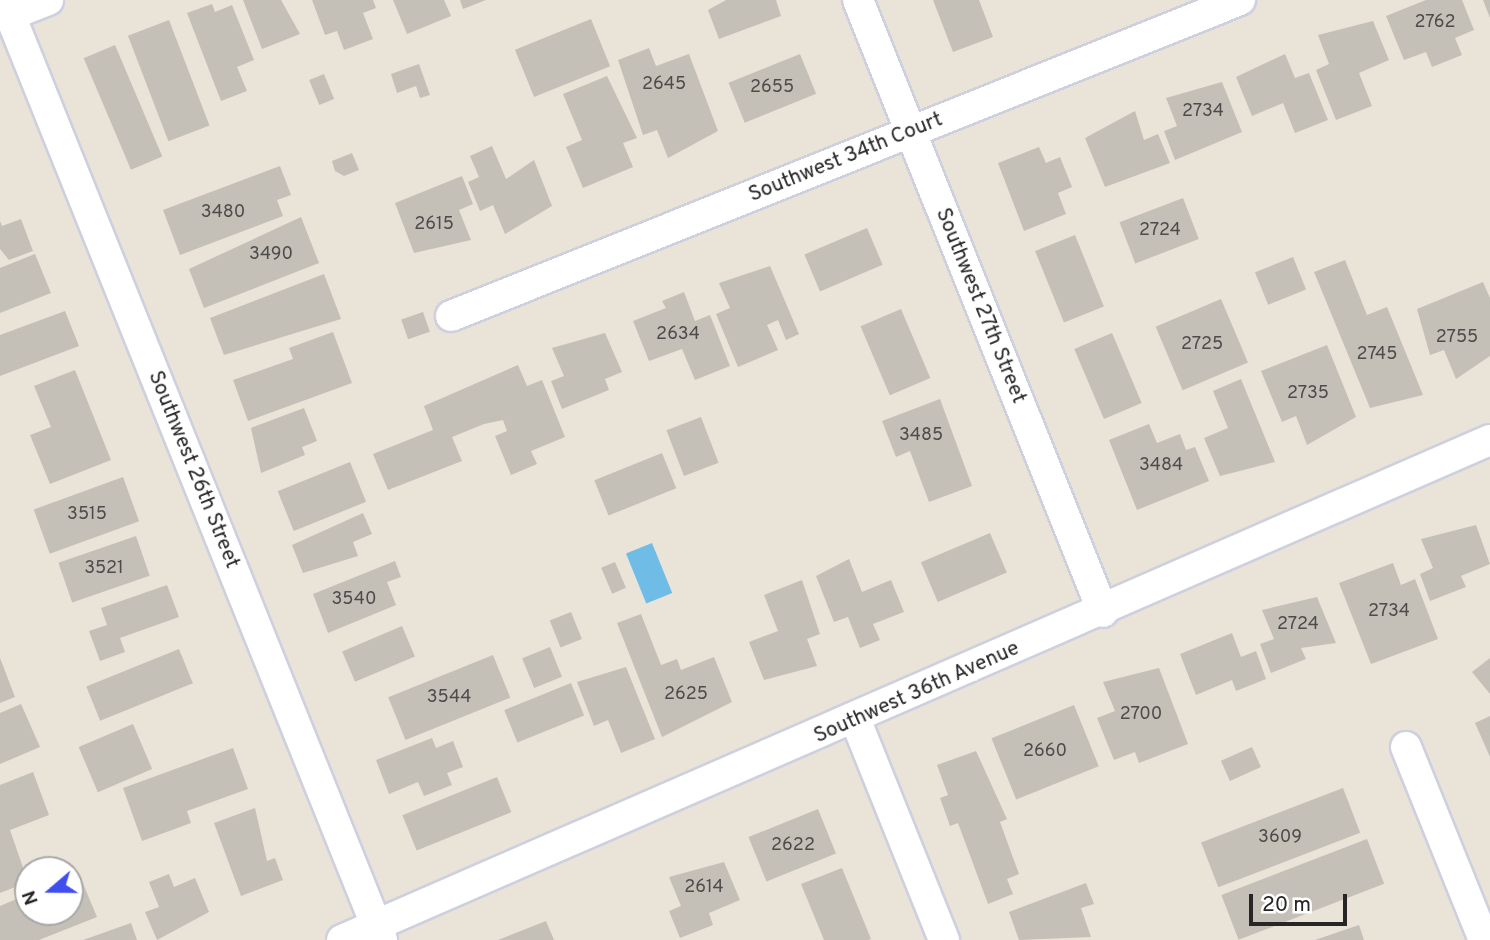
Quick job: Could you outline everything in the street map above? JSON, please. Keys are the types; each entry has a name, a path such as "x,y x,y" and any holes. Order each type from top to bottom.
{"street":[{"path":"7,8 48,0"},
{"name":"Southwest 27th Street","path":"858,0 1103,612"},
{"name":"Southwest 34th Court","path":"451,316 1240,0"},
{"name":"Southwest 26th Street","path":"7,8 379,932"},
{"name":"Southwest 36th Avenue","path":"342,940 379,932 1490,440"},
{"path":"856,721 944,940"},
{"path":"1406,747 1484,940"}],"water":[{"path":"652,543 672,593 646,604 626,553"}],"building":[{"path":"243,0 281,0 300,34 262,49"},
{"path":"312,0 373,0 376,8 363,13 373,39 344,50 337,31 325,35"},
{"path":"393,0 444,0 451,16 407,34"},
{"path":"460,0 486,0 463,9"},
{"path":"726,0 776,0 781,16 719,39 708,10"},
{"path":"933,0 979,0 993,37 953,52"},
{"path":"1426,0 1462,0 1474,30 1455,38 1462,55 1432,67 1426,52 1404,60 1386,16"},
{"path":"1483,0 1490,0 1490,18"},
{"path":"212,4 215,12 232,5 254,60 237,67 247,91 221,101 187,13"},
{"path":"591,19 610,66 534,97 515,50"},
{"path":"169,20 209,125 168,141 128,36"},
{"path":"1373,21 1389,60 1359,73 1372,106 1336,120 1316,70 1329,64 1318,35"},
{"path":"115,45 162,156 131,170 84,58"},
{"path":"649,48 656,66 689,54 718,131 668,158 657,130 643,135 618,60"},
{"path":"800,54 816,94 745,123 729,83"},
{"path":"1285,54 1295,78 1309,73 1328,120 1295,133 1283,103 1252,116 1236,77"},
{"path":"419,64 430,95 420,98 416,86 397,93 391,74"},
{"path":"324,74 334,99 319,105 309,80"},
{"path":"607,76 637,138 623,143 633,167 583,188 566,147 582,140 563,94"},
{"path":"1222,82 1242,132 1175,160 1164,131 1177,126 1166,98"},
{"path":"1135,111 1144,140 1158,134 1170,163 1105,187 1085,138"},
{"path":"492,146 506,179 534,160 552,206 505,234 493,205 480,211 468,182 479,177 470,156"},
{"path":"1039,147 1046,163 1060,157 1072,187 1058,193 1066,214 1024,231 998,163"},
{"path":"352,153 359,170 344,176 335,171 332,161"},
{"path":"280,166 291,195 277,200 283,216 180,255 163,210"},
{"path":"462,176 473,204 459,210 471,240 414,253 395,203"},
{"path":"1183,198 1199,239 1135,263 1120,222"},
{"path":"301,217 319,263 204,308 189,269"},
{"path":"21,219 33,251 9,260 0,249 0,221 2,226"},
{"path":"867,228 883,265 820,291 804,255"},
{"path":"1075,235 1104,306 1064,323 1035,251"},
{"path":"35,254 51,293 0,313 0,268"},
{"path":"1293,257 1306,289 1268,305 1255,272"},
{"path":"1345,260 1367,315 1387,307 1423,395 1370,408 1314,272"},
{"path":"770,266 799,334 786,340 778,320 767,325 778,350 738,367 716,314 730,308 719,283"},
{"path":"324,274 341,319 224,355 210,318"},
{"path":"1483,282 1490,298 1490,356 1456,379 1444,350 1430,355 1417,309"},
{"path":"684,292 695,321 710,315 730,366 695,380 682,349 649,361 633,321 666,308 662,301"},
{"path":"1221,299 1248,363 1183,390 1156,327"},
{"path":"901,309 930,378 890,395 860,326"},
{"path":"65,311 79,346 0,376 0,335"},
{"path":"423,312 430,332 408,339 401,319"},
{"path":"333,332 352,383 248,421 233,380 293,359 289,348"},
{"path":"605,333 622,372 605,379 609,390 562,409 551,381 564,376 552,348"},
{"path":"1112,333 1142,403 1104,419 1074,349"},
{"path":"1327,345 1356,417 1307,445 1296,416 1282,422 1261,371"},
{"path":"518,365 527,386 542,380 565,437 531,451 537,464 511,475 495,436 507,431 503,420 484,424 452,437 462,461 388,490 373,454 433,430 424,406"},
{"path":"75,370 111,460 50,484 30,435 51,427 34,386"},
{"path":"1241,379 1275,462 1220,476 1204,438 1228,428 1213,391"},
{"path":"940,399 972,486 929,502 910,451 896,457 882,421"},
{"path":"304,408 317,441 302,447 305,455 261,473 251,428"},
{"path":"701,417 719,463 684,476 666,430"},
{"path":"1149,424 1157,443 1180,434 1186,450 1195,447 1209,481 1137,510 1109,440"},
{"path":"662,453 676,488 609,516 594,480"},
{"path":"350,462 366,502 294,531 278,491"},
{"path":"123,477 139,521 50,554 34,509"},
{"path":"363,513 372,534 353,542 358,556 303,573 292,545"},
{"path":"1476,525 1490,564 1461,576 1466,587 1430,601 1420,574 1433,568 1421,539"},
{"path":"990,533 1007,573 938,602 921,562"},
{"path":"136,536 150,576 72,602 58,563"},
{"path":"849,559 862,592 891,580 904,612 873,624 880,640 860,648 848,617 834,622 816,576"},
{"path":"395,561 401,577 387,582 396,605 328,633 313,594"},
{"path":"615,562 626,588 612,594 601,568"},
{"path":"1393,563 1401,585 1415,579 1438,639 1371,664 1339,583"},
{"path":"802,580 820,634 807,639 817,666 764,680 749,642 778,631 764,595"},
{"path":"167,585 179,617 120,638 125,652 100,661 89,631 107,625 101,608"},
{"path":"1317,597 1336,643 1301,648 1306,659 1271,673 1260,644 1274,639 1262,610"},
{"path":"571,612 582,639 561,648 550,621"},
{"path":"641,614 661,665 677,659 681,670 714,657 732,702 662,737 617,623"},
{"path":"402,626 415,656 355,682 342,651"},
{"path":"1232,633 1241,657 1256,651 1266,679 1236,691 1232,680 1196,695 1180,654"},
{"path":"550,647 562,677 534,688 522,658"},
{"path":"179,649 193,683 100,721 86,686"},
{"path":"493,655 510,698 405,740 388,697"},
{"path":"0,658 15,697 0,703"},
{"path":"1490,658 1490,694 1472,672"},
{"path":"626,667 655,739 621,753 608,720 594,726 577,682"},
{"path":"1159,668 1188,744 1139,763 1135,752 1114,760 1097,718 1115,711 1103,682"},
{"path":"571,683 584,715 517,742 504,710"},
{"path":"21,704 40,747 0,764 0,713"},
{"path":"1074,705 1099,766 1016,800 991,738"},
{"path":"1490,716 1490,757 1475,723"},
{"path":"133,724 152,769 98,792 79,747"},
{"path":"432,738 436,748 453,741 463,767 447,773 452,785 424,796 418,782 389,794 376,760"},
{"path":"1252,747 1261,767 1230,781 1221,761"},
{"path":"233,748 248,789 187,811 191,823 142,841 123,788"},
{"path":"976,751 1007,819 1000,822 1019,874 1007,879 1013,894 988,904 958,823 950,826 940,798 948,795 937,765"},
{"path":"33,772 49,815 10,830 19,856 14,856 14,888 0,893 0,785"},
{"path":"497,777 511,812 417,850 402,815"},
{"path":"1343,788 1360,833 1218,887 1201,842"},
{"path":"255,808 267,861 275,858 283,880 241,896 214,823"},
{"path":"818,809 836,854 766,882 748,837"},
{"path":"1367,839 1384,884 1239,940 1221,895"},
{"path":"724,862 740,900 709,913 713,925 680,938 669,911 681,906 669,877"},
{"path":"842,868 871,939 824,940 801,884"},
{"path":"169,874 174,887 195,878 209,912 157,940 145,912 159,907 149,882"},
{"path":"1086,883 1094,904 1081,908 1091,937 1019,940 1009,912"},
{"path":"84,886 97,917 84,922"},
{"path":"14,900 14,926 74,926 39,940 0,940 0,906"},
{"path":"546,921 554,940 498,940"},
{"path":"131,923 137,940 83,940"},
{"path":"1359,925 1364,940 1315,940"}]}
